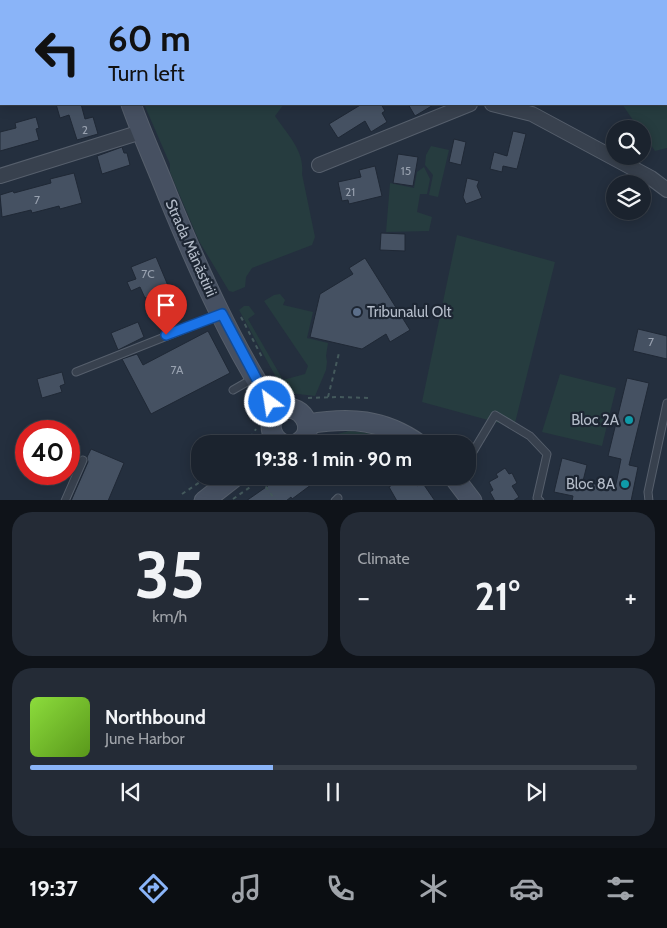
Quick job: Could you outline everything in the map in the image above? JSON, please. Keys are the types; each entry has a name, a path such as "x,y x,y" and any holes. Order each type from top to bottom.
{"street":[{"name":"Strada Mănăstirii","path":"131,105 189,248 230,314 255,377 277,413"},
{"path":"319,165 468,105"},
{"path":"500,105 532,109 667,190"},
{"path":"0,176 141,132"},
{"path":"273,435 271,427 277,413 282,410 293,409 303,414 308,424 306,435"},
{"path":"308,424 343,420 364,421 406,435"},
{"path":"204,500 224,485"},
{"path":"461,485 472,500"}],"lane":[{"path":"76,372 230,314"},
{"path":"232,390 255,377"},
{"path":"649,500 648,492 667,403"},
{"path":"476,447 495,415 530,436 547,454 537,498 540,500"},
{"path":"65,500 84,460"}],"path":[{"path":"230,314 264,360"},
{"path":"328,397 339,353"},
{"path":"304,398 370,398"},
{"path":"182,494 196,485"},
{"path":"231,500 254,485"},
{"path":"265,485 276,500"}],"green space":[{"path":"144,105 283,105 275,116 294,143 301,158 302,174 315,237 312,245 252,268 246,277 245,287 233,292 229,291 199,241 170,172 170,164"},
{"path":"623,105 667,105 667,148 655,151 651,145 651,120 633,120"},
{"path":"431,146 449,150 438,197 429,195 433,175 425,165 426,155"},
{"path":"424,167 430,179 427,194 420,194 417,212 432,217 429,231 386,232 390,183 414,188 417,172"},
{"path":"457,235 555,262 514,427 422,402"},
{"path":"280,294 285,300 283,305 313,312 307,338 328,343 326,370 315,396 290,393 282,388 239,310 244,306 249,306 255,314 248,319 283,380 305,374 308,366 264,301"},
{"path":"560,374 616,388 602,446 542,432"},
{"path":"349,431 376,435 334,435"}],"building":[{"path":"56,105 81,105 85,119 93,117 98,134 77,140 69,115 60,118"},
{"path":"360,105 382,105 385,111 382,113 387,122 371,132 365,121 338,138 329,124"},
{"path":"409,105 433,105 415,116"},
{"path":"36,117 39,128 36,129 39,140 0,151 0,132 16,128 15,123"},
{"path":"513,131 526,134 517,169 503,166 502,172 490,169 494,152 507,156"},
{"path":"454,139 466,142 461,165 449,162"},
{"path":"122,147 124,153 127,153 130,165 102,174 97,156"},
{"path":"398,154 418,157 413,186 393,183"},
{"path":"375,166 382,196 349,204 348,200 342,201 338,182 361,177 359,170"},
{"path":"74,173 82,203 60,209 59,206 32,213 31,210 2,217 0,195 51,183 50,179"},
{"path":"467,178 479,181 477,186 482,198 466,204 463,197"},
{"path":"381,233 405,234 405,251 380,250"},
{"path":"156,257 169,288 145,298 140,287 131,291 127,282 136,279 131,267"},
{"name":"Tribunalul Olt","path":"365,258 410,330 390,342 386,334 362,349 310,337 320,294 353,274 349,268"},
{"path":"138,322 144,337 118,350 111,333"},
{"path":"638,329 667,336 667,359 633,351"},
{"path":"208,331 230,373 151,414 122,359 137,354 143,365"},
{"path":"62,372 65,384 60,386 62,392 42,398 37,379"},
{"path":"627,378 649,383 629,465 638,467 631,500 572,500 573,496 554,492 562,458 587,465 583,481 615,489 621,459 608,456"},
{"path":"91,449 124,463 108,500 71,500 78,485 80,485 80,480 88,462 87,457"},
{"path":"505,468 509,474 512,473 517,483 512,486 519,497 514,500 494,500 490,492 493,490 489,482 498,477 496,474"},
{"path":"269,485 311,485 292,499 291,497 287,500 247,500"},
{"path":"392,485 424,485 434,500 396,500 389,487"}],"place":[{"name":"Tribunalul Olt","path":"357,312"},
{"name":"Bloc 2A","path":"629,420"},
{"name":"Bloc 8A","path":"625,484"}],"route":[{"path":"166,335 222,314 270,402"}]}
